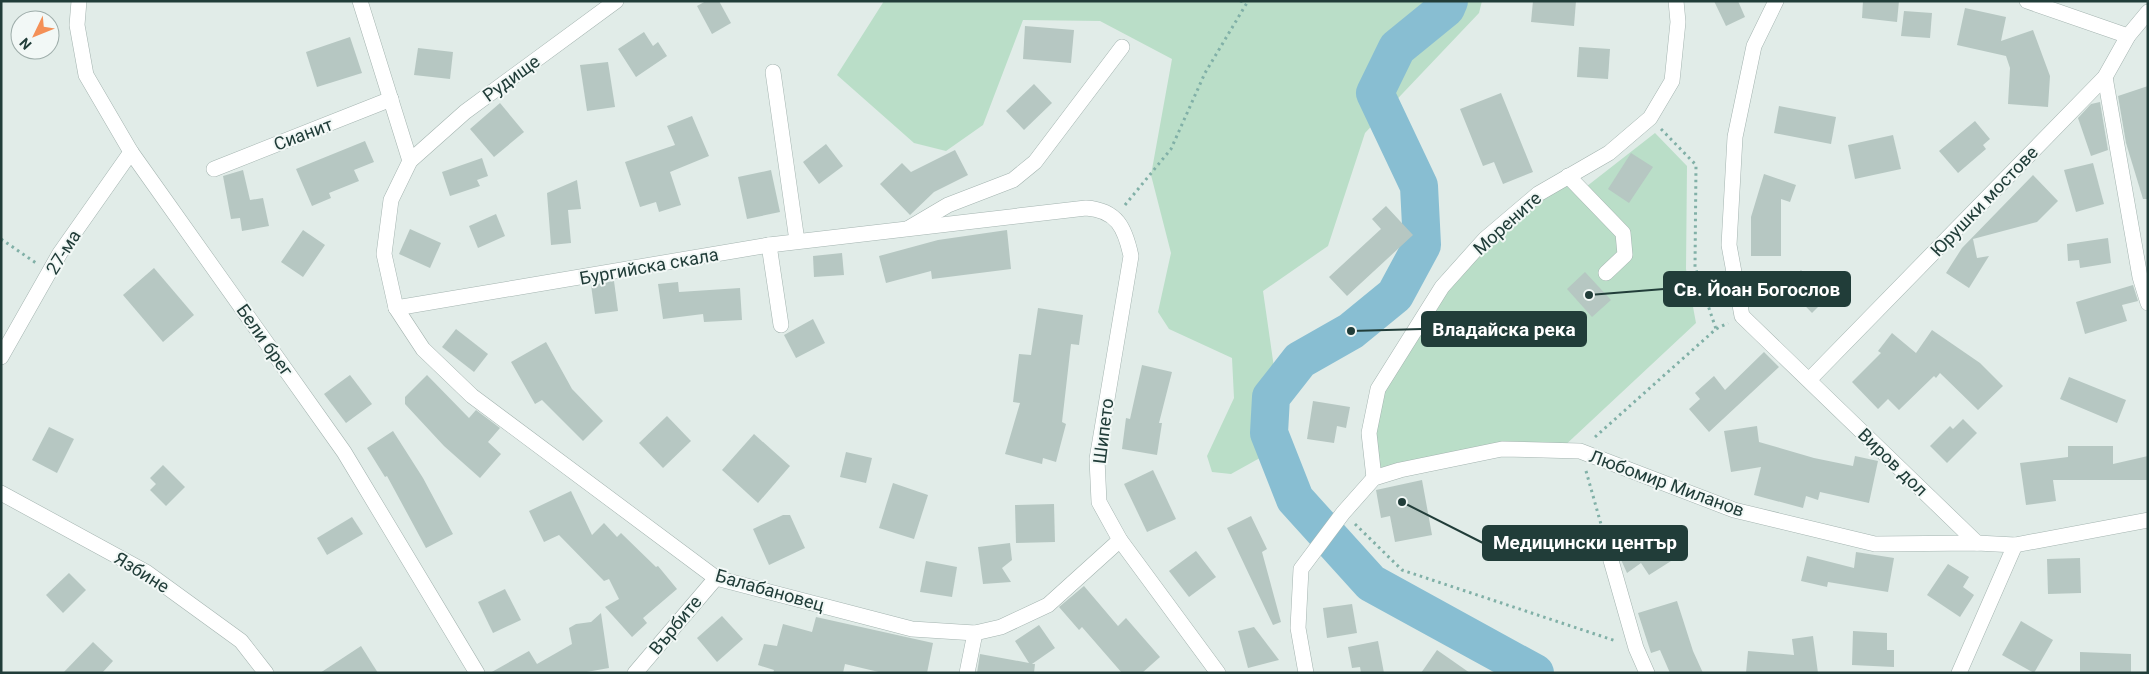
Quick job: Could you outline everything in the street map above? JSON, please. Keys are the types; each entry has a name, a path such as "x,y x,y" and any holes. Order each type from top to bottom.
{"street":[{"name":"Бели брег","path":"79,1 77,25 86,75 131,152 344,452 477,673"},
{"path":"360,1 410,161 391,200 384,254 396,308"},
{"name":"Рудище","path":"410,161 465,112 616,1"},
{"name":"Морените","path":"1374,478 1368,433 1378,389 1442,287 1485,239 1538,194 1609,152 1650,118 1672,82 1678,22 1676,1"},
{"path":"1742,316 1728,245 1735,136 1754,46 1776,1"},
{"path":"2028,1 2128,36"},
{"name":"Юрушки мостове","path":"1809,380 2105,77 2128,36 2148,12"},
{"name":"Бургийска скала","path":"904,231 948,205 1013,180 1035,162 1122,47"},
{"path":"773,72 798,241"},
{"path":"2105,77 2148,303"},
{"name":"Сианит","path":"214,169 391,99"},
{"name":"27-ма","path":"1,357 60,253 131,152"},
{"path":"1568,176 1623,233 1625,255 1606,273"},
{"name":"Бургийска скала","path":"396,308 798,241 904,231 1086,208 1101,209 1114,218"},
{"name":"Шипето","path":"1114,218 1127,239 1131,256 1097,459 1100,502 1120,540 1218,673"},
{"path":"770,245 781,325"},
{"name":"Балабановец","path":"396,308 423,349 472,396 716,578 912,629 975,633 1001,627 1048,606 1120,540"},
{"name":"Виров дол","path":"1742,316 1977,543"},
{"name":"Любомир Миланов","path":"1374,478 1400,470 1502,449 1580,451 1734,510 1875,544 1977,543 2015,545 2148,520"},
{"path":"1306,673 1298,628 1301,569 1343,513 1374,478"},
{"name":"Язбине","path":"1,493 146,572 242,641 266,673"},
{"path":"1959,673 2015,545"},
{"path":"1610,557 1636,648 1647,673"},
{"name":"Върбите","path":"634,673 716,578"},
{"path":"967,673 975,633"},
{"path":"460,644 465,673"}],"path":[{"path":"1114,218 1171,150 1205,73 1247,2 1240,1"},
{"path":"1650,118 1696,165 1695,268 1716,329"},
{"path":"1,239 49,272"},
{"path":"1610,557 1580,451 1716,329 1742,316"},
{"path":"1343,513 1402,570 1636,648"}],"green space":[{"path":"884,1 1482,1 1479,13 1365,133 1328,246 1263,291 1285,444 1231,474 1212,472 1207,456 1234,398 1232,358 1169,329 1158,312 1171,253 1151,175 1172,59 1100,21 1023,20 983,125 946,151 914,143 837,75"},
{"path":"1655,133 1687,166 1686,269 1696,323 1560,450 1502,449 1374,478 1378,389 1485,239 1568,176 1582,190"}],"building":[{"path":"706,1 719,1 731,23 712,34 697,6"},
{"path":"1533,1 1576,1 1574,26 1531,22"},
{"path":"1714,1 1738,1 1745,17 1726,26"},
{"path":"1863,1 1899,1 1897,22 1862,18"},
{"path":"1965,8 2006,17 2001,41 2033,30 2050,76 2048,107 2008,104 2010,68 2006,56 1957,45"},
{"path":"1904,11 1932,13 1930,38 1901,36"},
{"path":"1025,26 1074,30 1071,63 1023,59"},
{"path":"644,32 653,46 658,42 667,56 636,77 618,49"},
{"path":"350,37 362,73 317,87 306,52"},
{"path":"1579,47 1610,49 1608,79 1577,77"},
{"path":"418,48 453,52 450,79 414,75"},
{"path":"608,62 615,107 587,111 580,65"},
{"path":"1034,84 1052,103 1024,130 1006,111"},
{"path":"2148,86 2148,199 2143,199 2126,143 2118,96"},
{"path":"1501,93 1533,172 1503,184 1494,162 1483,166 1460,109"},
{"path":"2100,102 2108,150 2091,156 2078,118 2091,104"},
{"path":"500,103 524,132 494,157 470,129"},
{"path":"1779,106 1836,117 1831,144 1774,133"},
{"path":"692,116 709,156 670,172 681,205 659,212 656,202 640,207 625,162 675,145 667,126"},
{"path":"1975,121 1990,139 1983,145 1986,149 1958,173 1939,151"},
{"path":"1893,135 1901,169 1855,179 1848,145"},
{"path":"365,141 374,162 354,170 359,181 329,193 331,198 312,206 296,169"},
{"path":"826,144 843,166 819,184 803,162"},
{"path":"955,150 968,175 934,192 910,215 880,184 902,163 911,172"},
{"path":"1631,153 1653,167 1629,203 1608,189"},
{"path":"482,158 488,176 477,180 480,186 450,196 442,172"},
{"path":"2093,163 2104,204 2076,212 2064,170"},
{"path":"243,170 250,200 263,198 269,226 242,231 240,218 231,219 223,176"},
{"path":"771,170 780,212 747,219 738,177"},
{"path":"1764,174 1796,185 1790,202 1781,199 1781,256 1751,256 1751,217"},
{"path":"2033,175 2058,201 2037,222 1973,239 1977,258 1989,256 1969,288 1946,273 1962,248"},
{"path":"577,180 581,209 568,210 571,243 551,245 547,193"},
{"path":"1386,206 1413,235 1347,296 1329,277 1381,229 1372,219"},
{"path":"496,214 505,236 478,248 469,226"},
{"path":"410,229 441,243 430,268 399,254"},
{"path":"303,230 325,245 303,277 281,262"},
{"path":"1007,230 1011,269 932,279 931,271 886,283 879,256 938,240"},
{"path":"2108,238 2111,263 2080,268 2079,260 2068,261 2067,244"},
{"path":"842,253 844,275 814,277 813,256"},
{"path":"154,268 194,315 163,342 123,295"},
{"path":"1801,270 1828,297 1812,313 1785,285"},
{"path":"1585,272 1611,300 1592,317 1567,289"},
{"path":"614,281 618,311 595,314 591,285"},
{"path":"678,282 679,292 740,288 742,320 704,322 703,314 663,319 658,284"},
{"path":"2133,285 2138,301 2122,305 2127,321 2085,334 2076,302"},
{"path":"1038,308 1083,315 1079,345 1071,344 1062,422 1066,424 1056,462 1043,458 1042,464 1005,454 1020,403 1013,402 1019,354 1031,355"},
{"path":"813,319 825,343 796,358 784,335"},
{"path":"456,329 488,354 474,372 442,347"},
{"path":"1932,330 1980,363 2003,386 1978,410 1940,373 1936,378 1934,376 1899,410 1888,399 1878,409 1852,382 1881,353 1878,351 1892,333 1916,353"},
{"path":"546,342 572,389 603,421 583,441 542,400 535,404 511,362"},
{"path":"1764,352 1779,367 1709,432 1689,409 1700,399 1695,393 1714,376 1725,390"},
{"path":"1142,365 1172,372 1159,423 1162,423 1157,455 1122,449 1126,418 1130,419"},
{"path":"350,375 372,404 346,423 324,394"},
{"path":"427,375 469,418 476,410 500,428 488,442 501,454 480,478 444,446 405,404 405,397"},
{"path":"2069,377 2126,400 2117,423 2060,399"},
{"path":"1313,401 1350,407 1346,428 1337,426 1334,443 1307,439"},
{"path":"667,416 691,441 663,468 639,443"},
{"path":"1963,419 1977,433 1947,463 1930,446 1950,426 1953,429"},
{"path":"1757,426 1759,442 1814,458 1853,466 1855,456 1878,461 1869,503 1820,492 1818,500 1806,496 1803,508 1754,495 1761,467 1731,472 1724,431"},
{"path":"49,427 74,439 57,473 32,460"},
{"path":"393,431 423,478 453,534 426,548 387,476 385,477 367,448"},
{"path":"754,434 790,466 758,503 722,470"},
{"path":"2068,446 2113,446 2113,464 2148,456 2148,480 2053,480 2056,501 2026,505 2020,463 2068,457"},
{"path":"846,452 872,458 866,483 840,477"},
{"path":"163,465 185,487 166,506 150,490 156,484 150,478"},
{"path":"1153,470 1176,519 1147,532 1124,484"},
{"path":"1422,480 1432,535 1395,542 1390,516 1381,518 1376,490"},
{"path":"893,483 928,495 914,539 879,528"},
{"path":"571,491 592,535 604,523 617,537 621,533 656,567 658,566 677,589 643,618 647,623 632,637 605,607 619,599 609,579 604,581 559,535 544,542 529,511"},
{"path":"1054,504 1055,542 1016,543 1015,505"},
{"path":"783,515 790,515 805,548 769,565 753,529"},
{"path":"1251,516 1267,549 1262,552 1281,622 1273,625 1227,528"},
{"path":"352,517 363,534 327,555 317,538"},
{"path":"1660,526 1679,556 1649,575 1641,563 1627,573 1618,553"},
{"path":"1010,543 1012,560 1002,568 1011,582 983,584 978,547"},
{"path":"1196,551 1216,577 1189,597 1169,571"},
{"path":"1856,552 1894,558 1888,592 1828,582 1827,587 1801,581 1807,556 1854,568"},
{"path":"2080,558 2081,593 2048,594 2047,559"},
{"path":"926,561 957,567 952,597 920,592"},
{"path":"1948,564 1969,577 1963,587 1974,595 1960,617 1927,595"},
{"path":"69,573 86,590 63,613 46,595"},
{"path":"1084,586 1118,626 1126,618 1160,657 1142,673 1122,673 1082,627 1079,630 1059,607"},
{"path":"505,589 521,620 493,633 478,602"},
{"path":"1677,601 1693,651 1703,673 1670,673 1660,650 1651,653 1638,613"},
{"path":"1352,604 1357,633 1327,638 1323,608"},
{"path":"601,613 609,668 581,673 490,673 529,651 537,664 572,644 569,628 576,624 591,622"},
{"path":"722,616 743,639 717,662 697,638"},
{"path":"816,617 933,643 927,673 883,673 845,664 843,673 773,673 774,670 758,665 764,644 777,646 783,624 812,632"},
{"path":"2021,621 2053,640 2034,673 2002,655"},
{"path":"1039,625 1055,648 1032,664 1035,664 1034,673 977,673 980,654 1029,663 1015,641"},
{"path":"1254,627 1279,660 1248,668 1238,631"},
{"path":"1853,631 1887,633 1887,650 1894,650 1894,667 1852,665"},
{"path":"1813,636 1818,673 1746,673 1748,651 1794,655 1792,639"},
{"path":"1378,641 1384,673 1361,673 1360,667 1352,668 1348,647"},
{"path":"93,642 113,661 102,673 63,673"},
{"path":"361,646 378,673 320,673"},
{"path":"1437,650 1470,673 1421,673"},
{"path":"2080,652 2131,654 2131,673 2080,673"}],"waterway":[{"path":"1449,1 1446,8 1397,48 1375,93 1419,186 1422,245 1395,295 1351,331 1300,360 1271,397 1269,433 1295,499 1371,583 1535,673"}],"place":[{"name":"Св. Йоан Богослов","path":"1589,295"},
{"name":"Владайска река","path":"1351,331"},
{"name":"Медицински център","path":"1402,502"}]}
